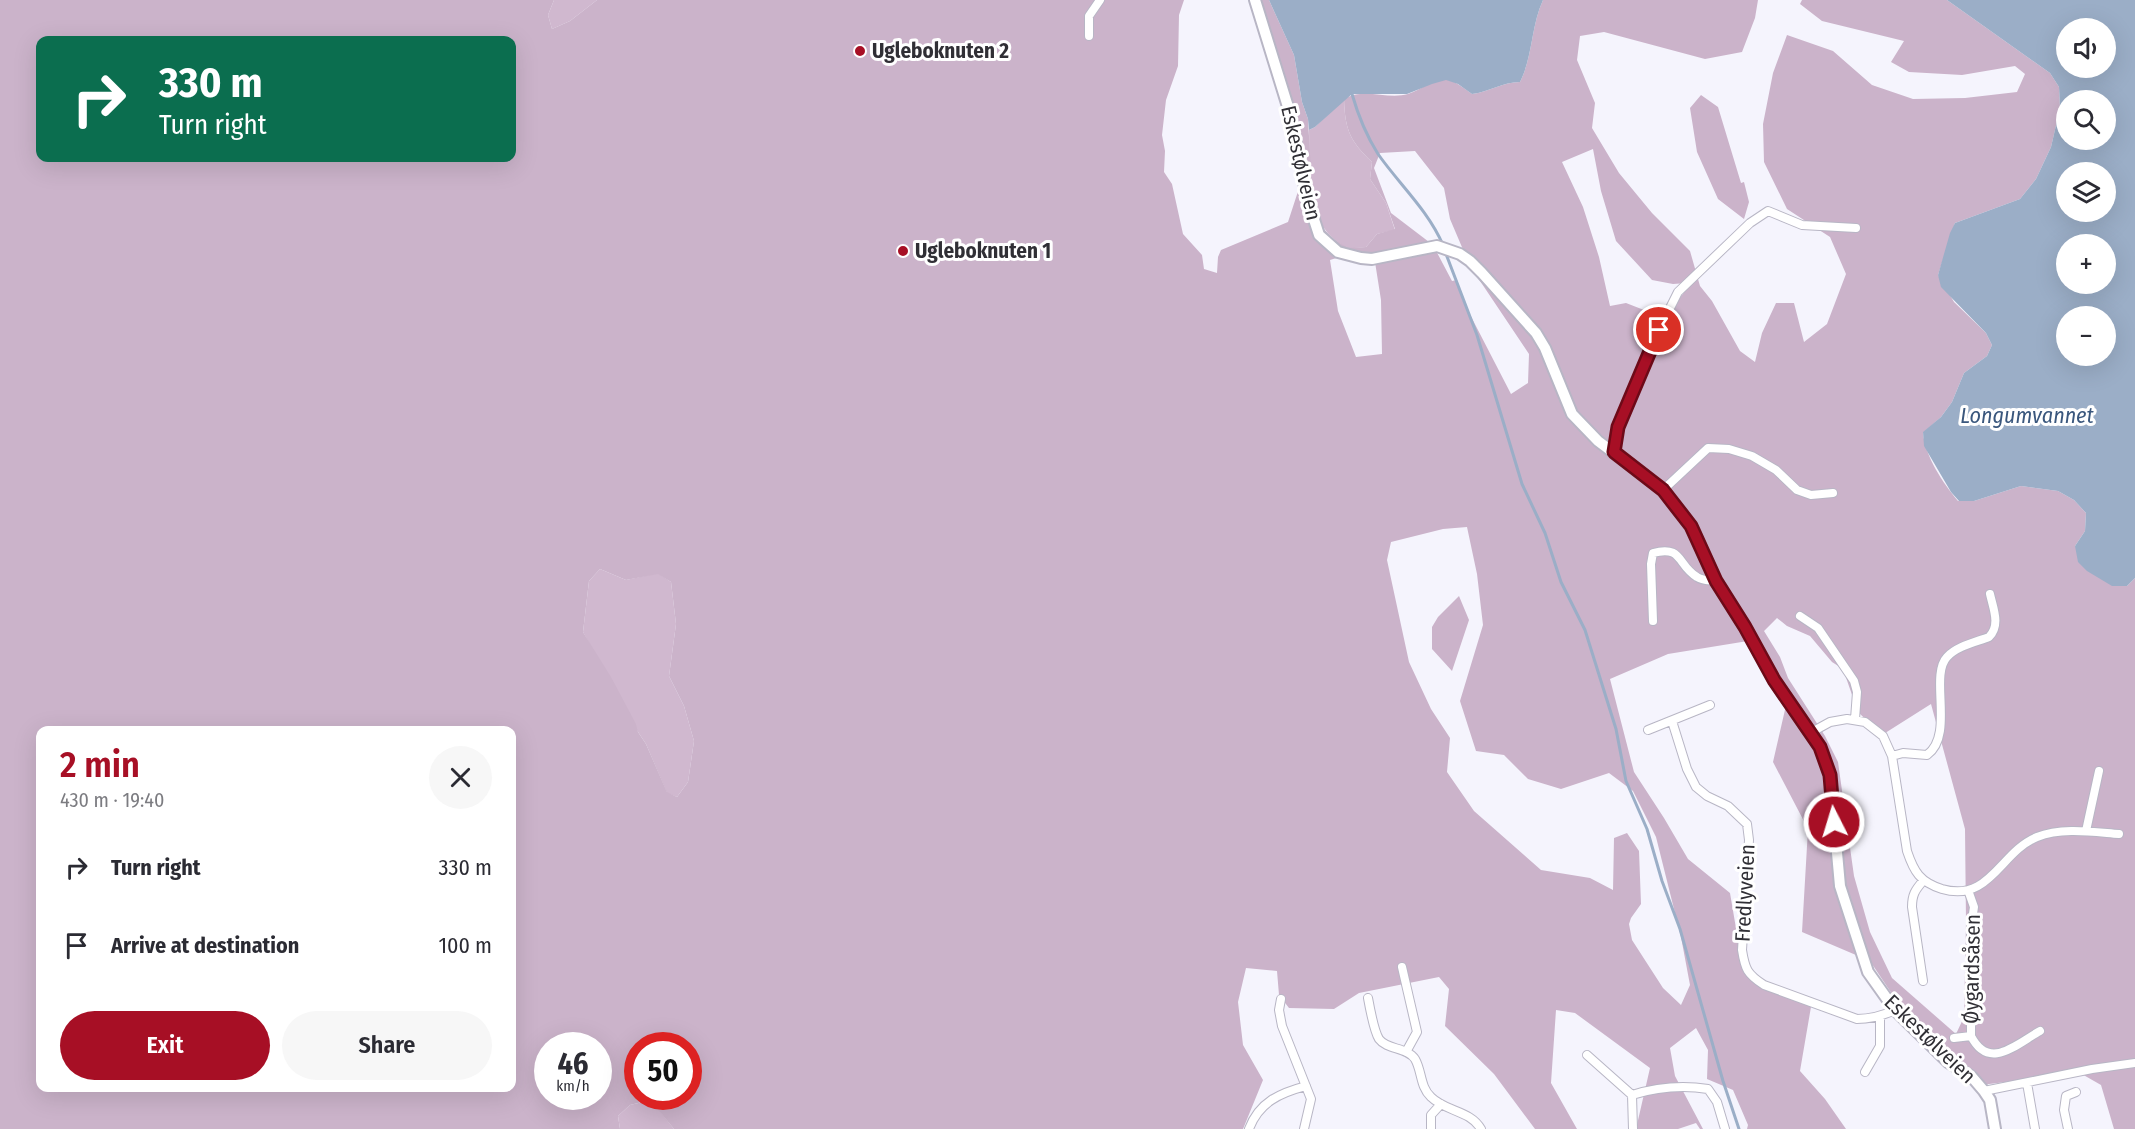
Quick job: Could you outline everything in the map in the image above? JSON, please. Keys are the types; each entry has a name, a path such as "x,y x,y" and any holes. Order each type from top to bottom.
{"main road":[{"name":"Eskestølveien","path":"1255,0 1289,110 1308,201 1319,235 1338,252 1361,258 1372,259 1437,246 1449,249 1470,261 1536,333 1545,348 1572,414 1598,441 1663,490 1691,526 1716,581 1774,680 1820,747 1830,775 1838,868 1845,906 1868,972 1895,1010 1943,1057 1972,1077 1984,1091 1990,1100 1995,1129"}],"street":[{"path":"1089,36 1089,16 1100,0"},
{"path":"1614,452 1618,427 1659,330 1678,292 1750,223 1768,212 1802,225 1857,228"},
{"path":"1663,490 1708,448 1729,449 1752,456 1776,470 1797,490 1811,495 1833,493"},
{"path":"1653,621 1651,564 1653,553 1665,550 1677,554 1694,576 1703,580 1716,581"},
{"path":"1892,756 1903,753 1926,755 1933,751 1937,743 1941,715 1942,668 1945,659 1952,652 1989,637 1994,632 1996,626 1990,594"},
{"path":"1800,616 1818,628 1854,681 1857,692 1855,719"},
{"path":"1648,730 1710,705"},
{"path":"1810,733 1830,722 1855,719 1874,728 1883,736 1892,756 1907,851 1914,870 1923,881 1915,889 1912,897 1923,981"},
{"name":"Fredlyveien","path":"1672,721 1687,770 1696,787 1707,796 1728,806 1747,824 1749,840 1742,950 1744,965 1750,976 1764,985 1857,1019 1880,1017 1895,1010"},
{"path":"2086,831 2098,771"},
{"name":"Øygardsåsen","path":"1923,881 1951,891 1968,890 1981,885 2012,854 2037,837 2051,833 2086,831 2119,834"},
{"name":"Øygardsåsen","path":"1968,890 1974,907 1971,927 1971,1036 1976,1047 1986,1054 1996,1054 2040,1031"},
{"path":"1402,968 1417,1032 1406,1052"},
{"path":"1368,998 1379,1038 1384,1043 1415,1058 1425,1090 1431,1098 1470,1117 1481,1129"},
{"path":"1281,999 1282,1026 1311,1099 1304,1129"},
{"path":"1865,1072 1880,1046 1880,1017"},
{"path":"1954,1038 1971,1036"},
{"path":"1587,1054 1632,1095 1633,1129"},
{"path":"1984,1091 2091,1069 2135,1064"},
{"path":"2027,1083 2035,1129"},
{"path":"1249,1129 1257,1112 1273,1098 1283,1092 1306,1086"},
{"path":"1632,1095 1653,1088 1689,1086 1708,1089 1717,1102 1725,1129"},
{"path":"2068,1129 2064,1101 2066,1096 2076,1092"},
{"path":"1431,1129 1431,1115 1441,1104"}],"shaded area":[{"path":"0,0 554,0 548,15 552,29 570,21 597,0 1184,0 1179,15 1178,66 1166,100 1162,135 1165,151 1164,172 1172,184 1183,234 1202,255 1204,269 1217,273 1221,250 1288,222 1304,173 1283,72 1259,0 1269,0 1294,55 1302,102 1308,119 1312,187 1316,210 1324,229 1332,238 1348,248 1366,247 1377,234 1395,229 1386,203 1370,179 1372,162 1358,148 1347,127 1344,99 1359,94 1392,96 1408,94 1433,82 1443,80 1455,82 1472,94 1520,82 1543,0 1758,0 1755,18 1742,52 1705,59 1604,32 1580,36 1577,60 1595,103 1592,128 1619,173 1652,213 1690,251 1700,286 1712,301 1740,351 1755,362 1762,333 1776,303 1794,303 1804,342 1827,324 1846,274 1830,237 1787,209 1764,162 1763,124 1773,73 1787,35 1833,51 1872,85 1913,99 1965,98 2017,92 2025,74 2015,66 1962,75 1909,72 1891,62 1904,41 1822,21 1800,4 1802,0 1947,0 2050,73 2059,87 2059,90 2056,90 2056,125 2051,147 2036,179 2020,199 1955,223 1938,275 1954,302 1986,333 1992,345 1987,356 1964,373 1952,402 1941,417 1923,433 1927,451 1936,469 1958,501 1974,501 2021,486 2058,491 2074,500 2086,513 2085,531 2075,546 2127,586 2135,578 2135,1129 2114,1129 2101,1085 2080,1073 1981,1085 1904,1012 1870,961 1802,932 1808,829 1773,762 1787,701 1754,640 1668,654 1610,679 1634,772 1688,859 1730,893 1739,946 1756,978 1812,1001 1800,1071 1825,1099 1846,1129 1747,1129 1748,1125 1733,1090 1707,1079 1708,1050 1696,1028 1670,1048 1675,1076 1703,1129 1700,1129 1696,1123 1678,1129 1636,1129 1650,1068 1575,1013 1556,1010 1551,1083 1577,1129 1535,1129 1494,1074 1445,1026 1449,989 1439,977 1359,993 1334,1009 1289,1008 1279,995 1277,971 1246,968 1238,1002 1243,1045 1263,1080 1243,1129 674,1129 658,1110 702,1110 702,1032 624,1032 625,1110 618,1116 620,1129 0,1129","holes":["1593,149 1601,191 1616,241 1652,280 1673,284 1687,283 1685,291 1663,321 1626,303 1610,306 1599,257 1583,207 1562,162","1415,151 1444,188 1450,219 1470,266 1529,354 1528,383 1511,394 1463,301 1457,280 1452,281 1433,245 1391,213 1374,168 1380,153","1346,255 1375,262 1381,300 1382,354 1356,357 1338,311 1330,260","1467,527 1477,574 1483,625 1460,701 1476,751 1504,755 1528,779 1561,789 1609,773 1633,791 1656,837 1681,937 1690,985 1681,1005 1663,988 1632,940 1629,924 1641,904 1639,851 1627,833 1614,838 1613,890 1590,878 1541,870 1474,811 1447,772 1450,738 1431,709 1409,662 1387,560 1391,542 1443,529","600,569 626,580 658,574 671,582 676,624 669,676 684,706 694,741 688,782 677,797 667,792 636,724 583,632 589,581","1777,618 1787,626 1810,636 1832,662 1843,669 1858,712 1882,735 1931,704 1965,829 1964,1017 1956,1034 1892,978 1870,932 1854,876 1838,762 1825,736 1788,678 1780,657 1764,631"]},
{"path":"554,0 597,0 570,21 552,29 548,15"},
{"path":"1701,95 1718,107 1749,202 1744,219 1718,199 1697,152 1690,108"},
{"path":"1344,99 1347,127 1358,148 1372,162 1370,179 1386,203 1395,230 1377,234 1366,247 1347,248 1328,233 1320,221 1312,192 1309,130"},
{"path":"600,569 626,580 658,573 671,582 676,624 669,676 684,706 694,741 688,782 677,797 667,793 646,744 583,632 589,581"},
{"path":"1459,596 1469,620 1452,671 1432,649 1432,627 1438,617"},
{"path":"625,1110 659,1110 674,1129 620,1129 618,1116"}],"water":[{"path":"1269,0 1543,0 1520,82 1472,94 1458,84 1446,80 1407,94 1352,94 1309,130 1294,55"},
{"name":"Longumvannet","path":"1947,0 2135,0 2135,578 2127,586 2112,586 2087,571 2078,562 2075,546 2085,531 2086,513 2074,500 2058,491 2021,486 1974,501 1959,501 1951,492 1924,446 1923,432 1941,417 1952,402 1964,373 1987,356 1992,345 1986,333 1941,287 1938,275 1955,223 2020,199 2036,179 2051,147 2056,125 2056,150 2116,150 2116,90 2059,90 2050,73"}],"waterway":[{"path":"1352,94 1363,125 1378,154 1429,220 1443,245"},
{"path":"1446,254 1477,335 1522,484 1545,533 1561,582 1585,630 1616,729 1626,781 1647,829 1662,881 1680,929 1739,1129"}],"place":[{"name":"Ugleboknuten 2","path":"860,51"},
{"name":"Ugleboknuten 1","path":"903,251"}],"route":[{"path":"1659,330 1618,427 1614,452 1663,490 1691,526 1716,581 1774,680 1820,747 1830,775 1834,822"}]}
